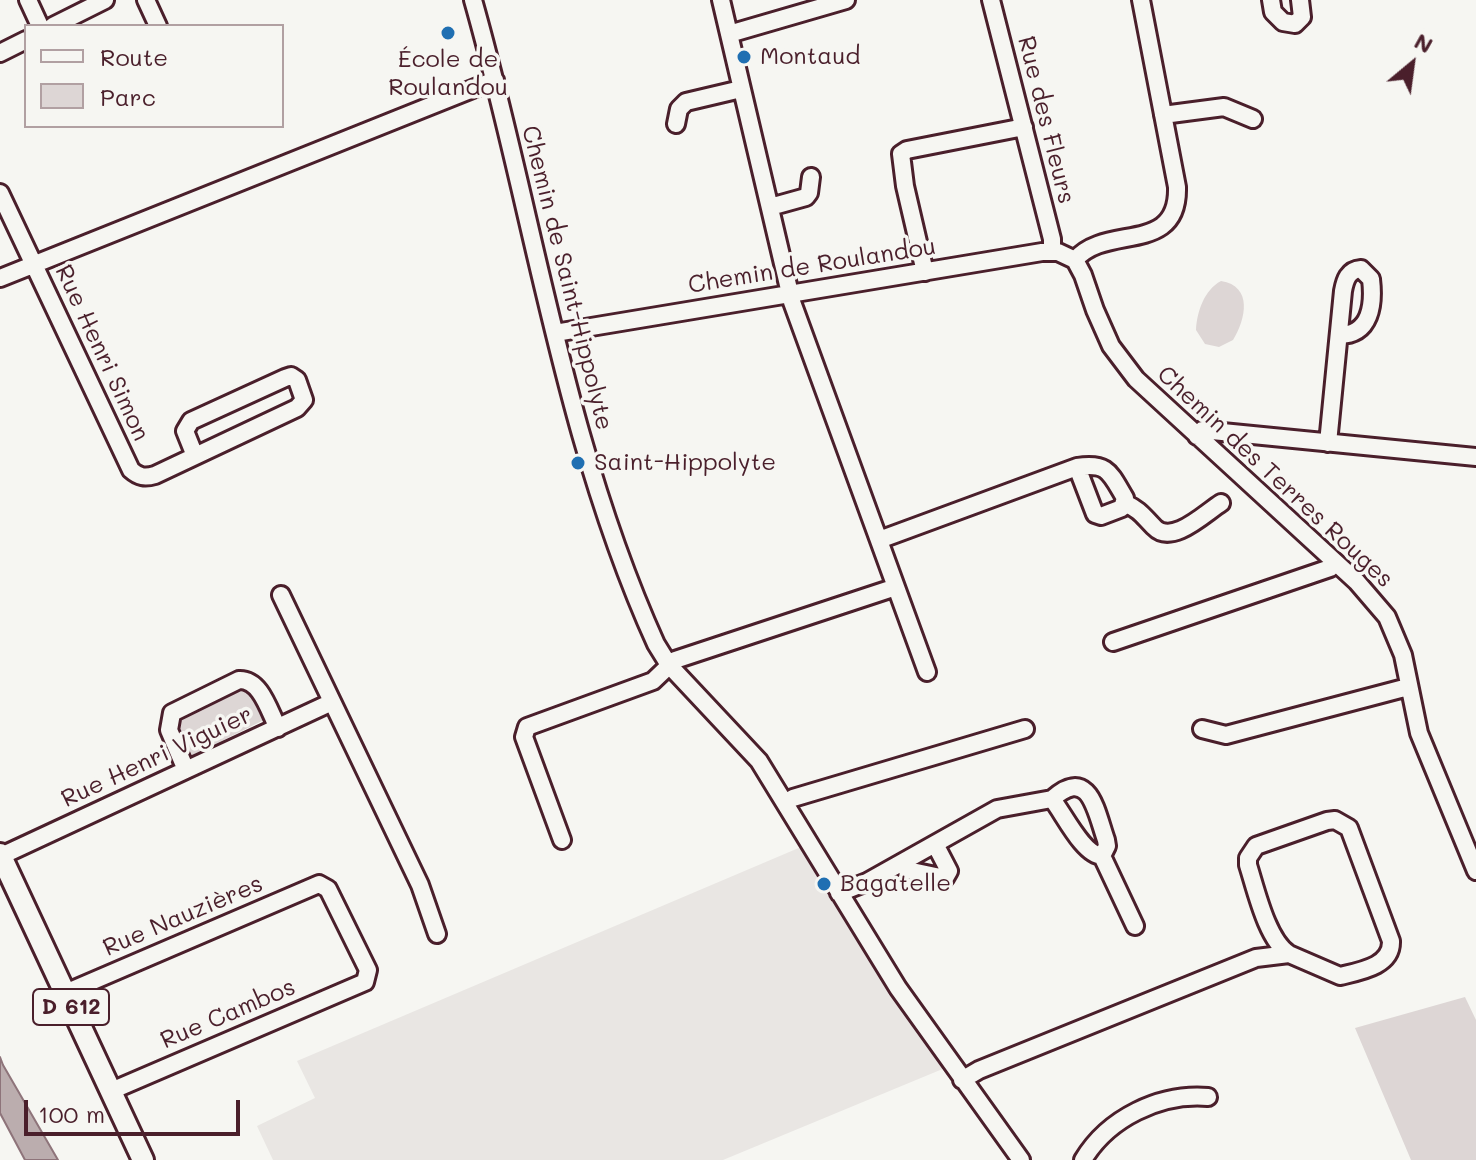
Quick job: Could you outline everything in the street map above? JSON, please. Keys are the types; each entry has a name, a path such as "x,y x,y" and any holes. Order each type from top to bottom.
{"main road":[{"name":"D 612","path":"0,855 143,1160"}],"street":[{"path":"28,0 39,24"},
{"path":"57,24 105,0"},
{"path":"146,0 157,24"},
{"name":"Chemin de Saint-Hippolyte","path":"473,0 581,440 649,629 669,665 749,748 898,988 1021,1160"},
{"path":"721,0 790,295 927,672"},
{"name":"Rue des Fleurs","path":"991,0 1052,239 1052,251"},
{"path":"1052,251 1075,260 1095,245 1154,232 1172,214 1177,187 1141,0"},
{"path":"1271,0 1278,18 1295,24 1302,17 1300,0"},
{"path":"729,34 794,7 838,1"},
{"path":"0,53 24,41"},
{"path":"0,278 495,80"},
{"path":"676,124 679,109 686,102 741,89"},
{"path":"1163,115 1224,107 1253,119"},
{"path":"925,272 905,186 901,154 907,150 1024,127"},
{"path":"770,207 806,197 811,177"},
{"name":"Rue Henri Simon","path":"0,193 131,470 142,477 149,477 195,456 300,406 304,396 297,380 291,376 285,378 191,421 185,431 195,456"},
{"name":"Chemin de Roulandou","path":"555,333 1052,251"},
{"name":"Chemin des Terres Rouges","path":"1075,260 1102,328 1136,379 1365,591 1387,617 1403,655 1408,687 1427,754 1476,871"},
{"path":"1328,443 1339,335"},
{"path":"1197,436 1202,430 1476,457"},
{"path":"879,540 1077,467 1103,467 1124,496 1125,503 1121,509 1095,514 1077,467"},
{"path":"1125,503 1141,511 1159,532 1169,534 1178,532 1221,503"},
{"path":"1113,642 1330,568 1335,563"},
{"path":"562,840 524,731 527,727 653,681 675,660 896,587"},
{"path":"281,595 420,885 437,934"},
{"path":"186,770 169,730 172,713 239,680 248,680 256,685 278,728"},
{"path":"1202,729 1226,735 1408,687"},
{"name":"Rue Henri Viguier","path":"0,855 332,702"},
{"path":"785,803 793,798 1025,729"},
{"path":"839,893 867,882 997,809 1052,799 1060,792 1077,787 1084,788 1090,794 1106,840 1107,846 1102,856"},
{"path":"1052,799 1086,848 1096,856 1102,856"},
{"path":"1327,821 1343,822 1349,828 1391,941 1390,956 1384,962 1340,976 1289,954 1279,945 1269,927 1248,865 1251,851 1256,846 1327,821"},
{"path":"902,863 907,870 945,878 948,866 935,844"},
{"path":"1102,856 1135,926"},
{"name":"Rue Nauzières","path":"65,993 319,884 328,889 368,970 365,982"},
{"path":"1256,958 1265,945 1269,927"},
{"path":"962,1080 979,1070 1256,958 1289,954"},
{"name":"Rue Cambos","path":"111,1091 365,982"},
{"path":"1083,1160 1119,1120 1180,1097 1208,1097"}],"shaded area":[{"path":"801,847 945,1068 723,1160 273,1160 257,1126 315,1098 297,1061"},
{"path":"0,1057 58,1160 25,1160 0,1113"}],"green space":[{"path":"1221,281 1238,289 1244,304 1241,323 1233,340 1219,347 1205,344 1196,330 1202,302"},
{"path":"241,687 252,690 266,719 189,757 174,729 179,717"},
{"path":"1465,997 1476,1020 1476,1160 1411,1160 1355,1028"}],"place":[{"name":"École de Roulandou","path":"448,33"},
{"name":"Montaud","path":"744,57"},
{"name":"Saint-Hippolyte","path":"578,463"},
{"name":"Bagatelle","path":"824,884"}]}
